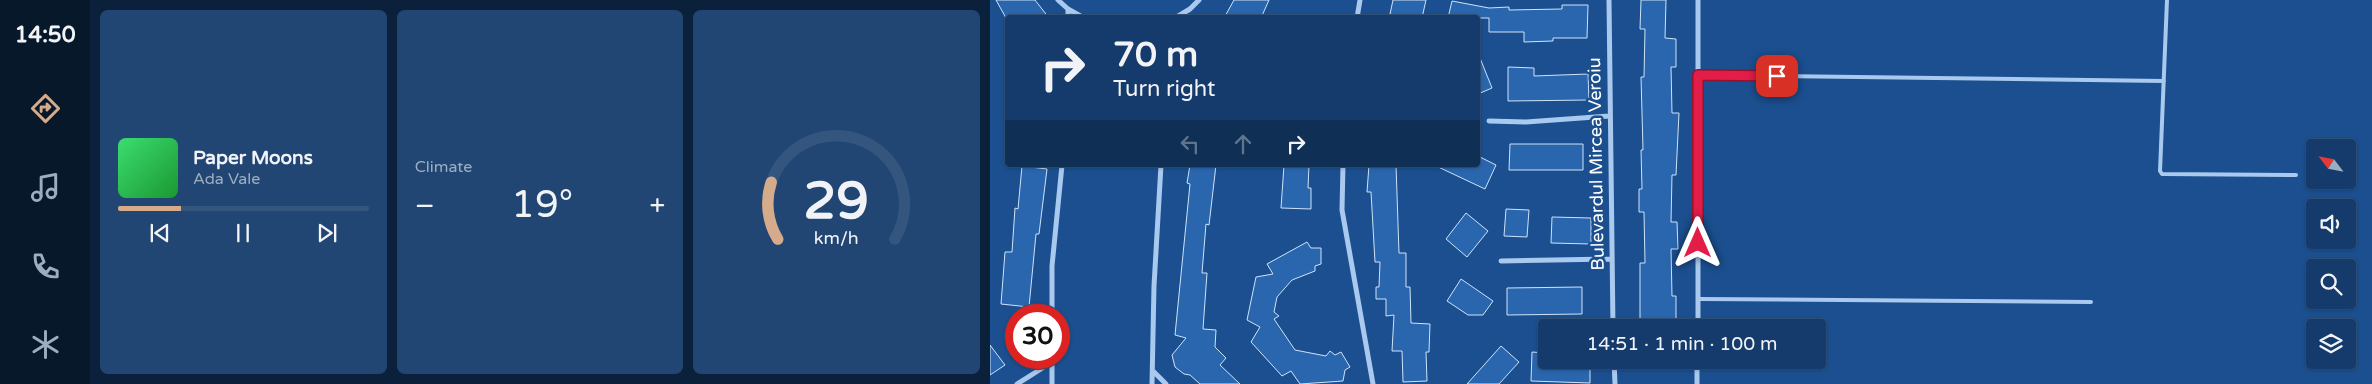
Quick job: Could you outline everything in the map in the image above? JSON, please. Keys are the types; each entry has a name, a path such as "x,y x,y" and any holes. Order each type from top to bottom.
{"street":[{"path":"1058,0 1079,15"},
{"path":"1180,15 1199,0"},
{"path":"1358,15 1360,0"},
{"name":"Bulevardul Mircea Veroiu","path":"1609,0 1613,319"},
{"path":"1698,0 1698,319"},
{"path":"1068,9 1068,15"},
{"path":"1489,121 1526,122 1609,116"},
{"path":"1052,304 1052,266 1062,167"},
{"path":"1152,384 1154,286 1161,167"},
{"path":"1343,167 1342,210 1373,384"},
{"path":"1501,261 1611,258"},
{"path":"1017,384 1039,369"},
{"path":"1052,369 1052,384"},
{"path":"1614,369 1615,384"},
{"path":"1697,369 1697,384"},
{"path":"1153,371 1166,384"}],"lane":[{"path":"2167,0 2160,171 2162,174 2296,176"},
{"path":"1698,75 2164,81"},
{"path":"1699,299 2091,302"}],"building":[{"path":"996,0 1035,0 1047,15 1005,15"},
{"path":"1234,0 1269,0 1262,15 1226,15"},
{"path":"1393,0 1426,0 1423,15 1390,14"},
{"path":"1641,0 1666,0 1665,38 1676,39 1676,67 1671,67 1672,113 1679,113 1676,175 1672,175 1671,222 1677,222 1678,249 1671,249 1672,296 1676,296 1676,319 1640,319 1640,263 1645,263 1644,212 1639,212 1639,189 1642,189 1641,77 1644,77 1645,29 1640,29"},
{"path":"1452,1 1489,8 1509,7 1509,10 1562,9 1562,5 1588,5 1587,38 1553,38 1553,41 1524,42 1524,32 1489,32 1489,18 1480,18 1480,15 1449,15"},
{"path":"1480,58 1492,88 1480,93"},
{"path":"1508,67 1534,68 1534,76 1588,74 1589,100 1508,101"},
{"path":"1510,144 1583,144 1583,170 1509,170"},
{"path":"1480,157 1496,165 1485,189 1438,167 1480,167"},
{"path":"1022,167 1047,169 1039,234 1036,234 1029,304 1001,304 1005,252 1012,252 1015,208 1018,209"},
{"path":"1190,167 1216,167 1209,225 1206,224 1202,273 1207,273 1203,329 1216,330 1215,347 1226,358 1220,365 1240,384 1200,384 1190,375 1184,374 1175,367 1172,355 1186,338 1175,335 1190,184 1187,183"},
{"path":"1284,167 1309,167 1308,188 1311,188 1311,209 1281,208"},
{"path":"1369,167 1396,167 1399,253 1406,253 1406,287 1410,287 1411,323 1430,324 1429,352 1426,352 1427,381 1403,382 1402,351 1392,351 1394,315 1386,316 1386,299 1376,299 1376,287 1379,287 1380,262 1375,262 1371,192 1367,192"},
{"path":"1506,209 1529,210 1527,237 1504,236"},
{"path":"1466,213 1488,231 1467,257 1446,239"},
{"path":"1552,217 1591,218 1591,244 1551,243"},
{"path":"1307,242 1311,248 1321,248 1321,264 1315,266 1315,271 1292,280 1277,297 1274,312 1279,316 1274,319 1295,350 1326,356 1330,351 1335,355 1341,352 1350,367 1345,370 1343,381 1300,384 1291,371 1282,376 1251,342 1260,327 1247,320 1256,277 1273,274 1267,264"},
{"path":"1461,279 1493,301 1483,315 1468,315 1447,301"},
{"path":"1582,287 1582,314 1507,315 1507,288"},
{"path":"990,345 1005,365 990,375"},
{"path":"1501,346 1519,362 1499,384 1467,384"},
{"path":"1532,352 1538,352 1538,369 1590,369 1590,383 1531,381"}],"route":[{"path":"1698,243 1698,75 1777,76"}]}
